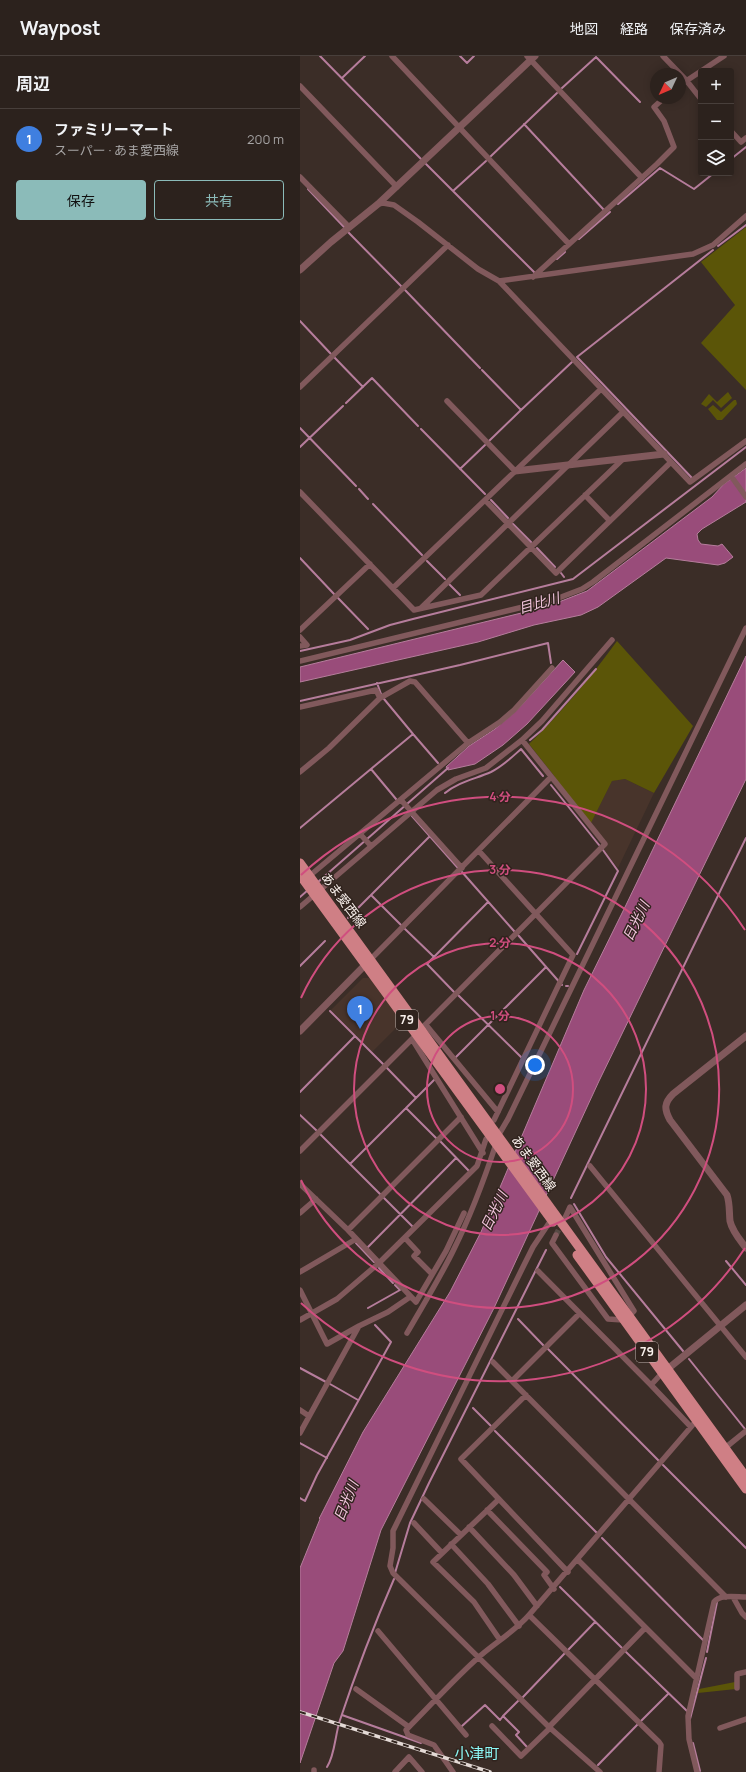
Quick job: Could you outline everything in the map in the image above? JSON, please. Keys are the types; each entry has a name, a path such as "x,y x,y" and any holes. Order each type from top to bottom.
{"main road":[{"name":"あま愛西線","path":"300,863 310,884 369,962 550,1215 552,1212 665,1372 746,1477"},
{"name":"あま愛西線","path":"665,1372 694,1424 746,1489"}],"street":[{"path":"392,56 569,244"},
{"path":"663,56 674,68"},
{"path":"698,95 686,80 724,56"},
{"path":"300,270 397,187 531,57 642,178"},
{"path":"300,86 397,187"},
{"path":"532,277 642,178 674,146 664,121 654,107 657,104"},
{"path":"734,134 741,142 746,138"},
{"path":"300,177 349,227"},
{"path":"378,204 383,203 394,206 448,245 478,270 499,281 690,482 746,441"},
{"path":"499,281 693,254 713,245 746,216"},
{"path":"300,387 448,245"},
{"path":"393,588 601,388"},
{"path":"448,402 515,471"},
{"path":"420,609 623,412"},
{"path":"515,471 664,454"},
{"path":"300,492 414,610 481,595 623,459"},
{"path":"485,500 556,573 671,462"},
{"path":"300,662 556,599 582,588 593,582 746,464"},
{"path":"731,476 746,497"},
{"path":"585,495 610,521"},
{"path":"300,630 370,564"},
{"path":"407,1333 453,1251 468,1219 508,1118 746,628"},
{"path":"300,637 307,645 300,646"},
{"path":"310,884 370,846 410,810 437,790 456,779 486,768 522,740 542,721 612,640"},
{"path":"300,907 310,884 361,835 468,743 500,722 514,710 552,668"},
{"path":"300,772 329,748 380,698 410,681 415,682 468,743"},
{"path":"300,707 376,690 380,698"},
{"path":"300,1151 605,844 522,740"},
{"path":"300,1031 479,851 550,777"},
{"path":"402,801 462,868"},
{"path":"361,835 370,846"},
{"path":"479,851 573,955 494,1120"},
{"path":"419,1032 498,1112"},
{"path":"419,1032 461,1117 483,1153"},
{"path":"746,1036 673,1094 666,1102 665,1108 670,1120 727,1195 729,1201 730,1223 746,1248"},
{"path":"348,1230 461,1117"},
{"path":"300,1320 337,1299 379,1263 405,1238 477,1166 483,1153 486,1139"},
{"path":"590,1166 746,1357"},
{"path":"300,1184 348,1230 416,1302 446,1251 464,1213"},
{"path":"300,1213 316,1199"},
{"path":"556,1235 552,1244 608,1318 626,1318 634,1311 570,1207 564,1218"},
{"path":"550,1215 393,1532 393,1548 390,1566 393,1573 478,1658 550,1728 600,1772"},
{"path":"405,1238 418,1252 414,1256 432,1274"},
{"path":"300,1272 356,1239"},
{"path":"448,1771 434,1745 408,1735 406,1732 409,1727 478,1658 520,1626 554,1589 694,1424 651,1385 538,1271"},
{"path":"300,1290 327,1344 388,1312 410,1297"},
{"path":"651,1385 746,1305"},
{"path":"512,1381 579,1314"},
{"path":"300,1433 359,1326"},
{"path":"493,1362 726,1597"},
{"path":"526,1395 461,1459 491,1490 498,1500 568,1572"},
{"path":"300,1410 309,1416"},
{"path":"725,1448 746,1431"},
{"path":"424,1499 461,1535"},
{"path":"498,1500 434,1562 474,1602 500,1640"},
{"path":"487,1510 547,1572 544,1575 554,1589"},
{"path":"414,1524 442,1553"},
{"path":"469,1527 514,1576 537,1606"},
{"path":"451,1544 488,1584 520,1626"},
{"path":"578,1560 697,1679"},
{"path":"733,1597 746,1617"},
{"path":"697,1772 689,1739 688,1716 714,1602 716,1598 746,1597"},
{"path":"530,1615 659,1742 661,1745 659,1772"},
{"path":"492,1726 521,1756 550,1728 645,1628"},
{"path":"378,1631 466,1734"},
{"path":"737,1688 737,1674 746,1672"},
{"path":"356,1689 409,1727"},
{"path":"720,1728 746,1719"},
{"path":"395,1772 409,1757 422,1772"}],"shaded area":[{"path":"746,227 746,390 701,343 735,305 701,262"},
{"path":"728,392 732,398 721,408 713,400 706,407 701,404 709,394 717,402"},
{"path":"734,400 736,400 737,404 722,420 717,420 708,409 713,405 721,412"},
{"path":"617,641 693,726 654,793 625,779 612,781 591,823 554,779 555,777 529,744 553,720 597,668"},
{"path":"625,779 654,793 618,868 603,849 608,844 591,823 612,781"},
{"path":"363,978 370,978 402,1022 372,1052 331,1010"},
{"path":"735,1682 736,1689 698,1693 699,1689"}],"water":[{"path":"746,468 746,502 702,529 697,534 698,540 701,544 718,546 722,544 733,557 725,563 718,565 666,558 598,607 581,615 534,625 478,642 300,682 300,667 546,607 587,591 712,497 724,484"},
{"name":"日光川","path":"746,656 746,779 599,1081 494,1308 381,1530 343,1651 334,1663 300,1763 300,1568 320,1519 319,1518 363,1432 450,1292 481,1232 584,990"},
{"path":"563,660 575,672 527,724 503,745 475,764 448,770 446,767 469,746 495,729 517,710"}],"waterway":[{"path":"320,56 421,159"},
{"path":"342,78 365,56"},
{"path":"460,56 467,63 474,56"},
{"path":"596,57 640,102"},
{"path":"562,88 596,57"},
{"path":"490,157 557,93"},
{"path":"524,124 604,210"},
{"path":"734,157 746,147"},
{"path":"453,191 486,161"},
{"path":"426,164 534,272"},
{"path":"618,204 660,168 694,189 710,176"},
{"path":"308,189 344,227"},
{"path":"579,239 610,212"},
{"path":"718,246 746,225"},
{"path":"348,232 401,286"},
{"path":"692,478 577,357 713,250"},
{"path":"557,259 565,252"},
{"path":"405,290 480,368"},
{"path":"300,321 331,354"},
{"path":"334,357 363,387"},
{"path":"482,370 521,410 572,362"},
{"path":"346,403 372,378 418,426"},
{"path":"300,447 343,406"},
{"path":"489,441 521,410"},
{"path":"300,428 356,486"},
{"path":"421,429 485,494"},
{"path":"460,469 485,445"},
{"name":"目比川","path":"300,651 350,640 390,625 573,579 746,447"},
{"path":"359,489 368,499"},
{"path":"491,500 508,518"},
{"path":"373,504 422,555"},
{"path":"513,524 531,542"},
{"path":"537,548 555,567"},
{"path":"300,558 334,594"},
{"path":"427,561 445,579"},
{"path":"561,573 564,577"},
{"path":"449,584 460,595"},
{"path":"338,598 368,629"},
{"path":"300,701 460,665 548,643 551,663"},
{"path":"530,740 542,730 596,669"},
{"path":"377,683 381,694"},
{"path":"300,828 413,734 384,699"},
{"path":"413,734 438,763"},
{"path":"445,793 461,783 495,770 507,762 521,749 543,776"},
{"path":"318,882 448,768"},
{"path":"371,769 396,799"},
{"path":"551,785 599,845"},
{"path":"412,816 458,868"},
{"path":"348,918 430,836"},
{"path":"571,1198 746,838"},
{"path":"577,954 618,871 603,850"},
{"path":"462,872 514,931"},
{"path":"300,897 308,890"},
{"path":"371,895 401,925"},
{"path":"454,992 427,964 488,902"},
{"path":"405,929 434,957"},
{"path":"518,935 562,985"},
{"path":"300,966 325,941"},
{"path":"456,1057 546,967"},
{"path":"458,995 521,1057"},
{"path":"330,1011 383,1064"},
{"path":"300,1092 355,1036"},
{"path":"387,1068 416,1098"},
{"path":"350,1164 434,1080"},
{"path":"406,1108 436,1138"},
{"path":"300,1115 316,1130"},
{"path":"320,1134 380,1194"},
{"path":"440,1141 469,1171"},
{"path":"368,1247 456,1158"},
{"path":"384,1198 413,1227"},
{"path":"574,1204 606,1257 683,1351"},
{"path":"356,1243 374,1262"},
{"path":"395,1573 410,1523 546,1250"},
{"path":"726,1261 746,1285"},
{"path":"379,1268 393,1283"},
{"path":"368,1308 400,1290 395,1285"},
{"path":"518,1319 543,1345"},
{"path":"300,1498 305,1501 317,1475 391,1342 375,1325"},
{"path":"548,1349 659,1461"},
{"path":"689,1359 745,1429"},
{"path":"300,1368 326,1382"},
{"path":"330,1384 358,1400"},
{"path":"473,1408 491,1426"},
{"path":"495,1431 597,1533"},
{"path":"300,1443 327,1458"},
{"path":"663,1465 746,1548"},
{"path":"602,1538 703,1640"},
{"path":"327,1767 332,1757 338,1726 352,1684 394,1579"},
{"path":"560,1587 622,1648"},
{"path":"707,1652 717,1602"},
{"path":"568,1650 595,1622"},
{"path":"626,1652 687,1711"},
{"path":"523,1697 565,1653"},
{"path":"690,1719 706,1658"},
{"path":"641,1721 668,1694"},
{"path":"518,1701 503,1716 519,1732 516,1735 527,1747"},
{"path":"462,1726 485,1705 500,1720 503,1716"},
{"path":"342,1715 421,1743"},
{"path":"598,1765 638,1724"},
{"path":"693,1743 700,1771"}],"tunnel":[{"path":"556,1235 563,1221"}],"railway":[{"path":"300,1712 490,1772"}],"place":[{"name":"ファミリーマート","path":"360,1029"}],"district":[{"name":"小津町","path":"477,1754"}]}
